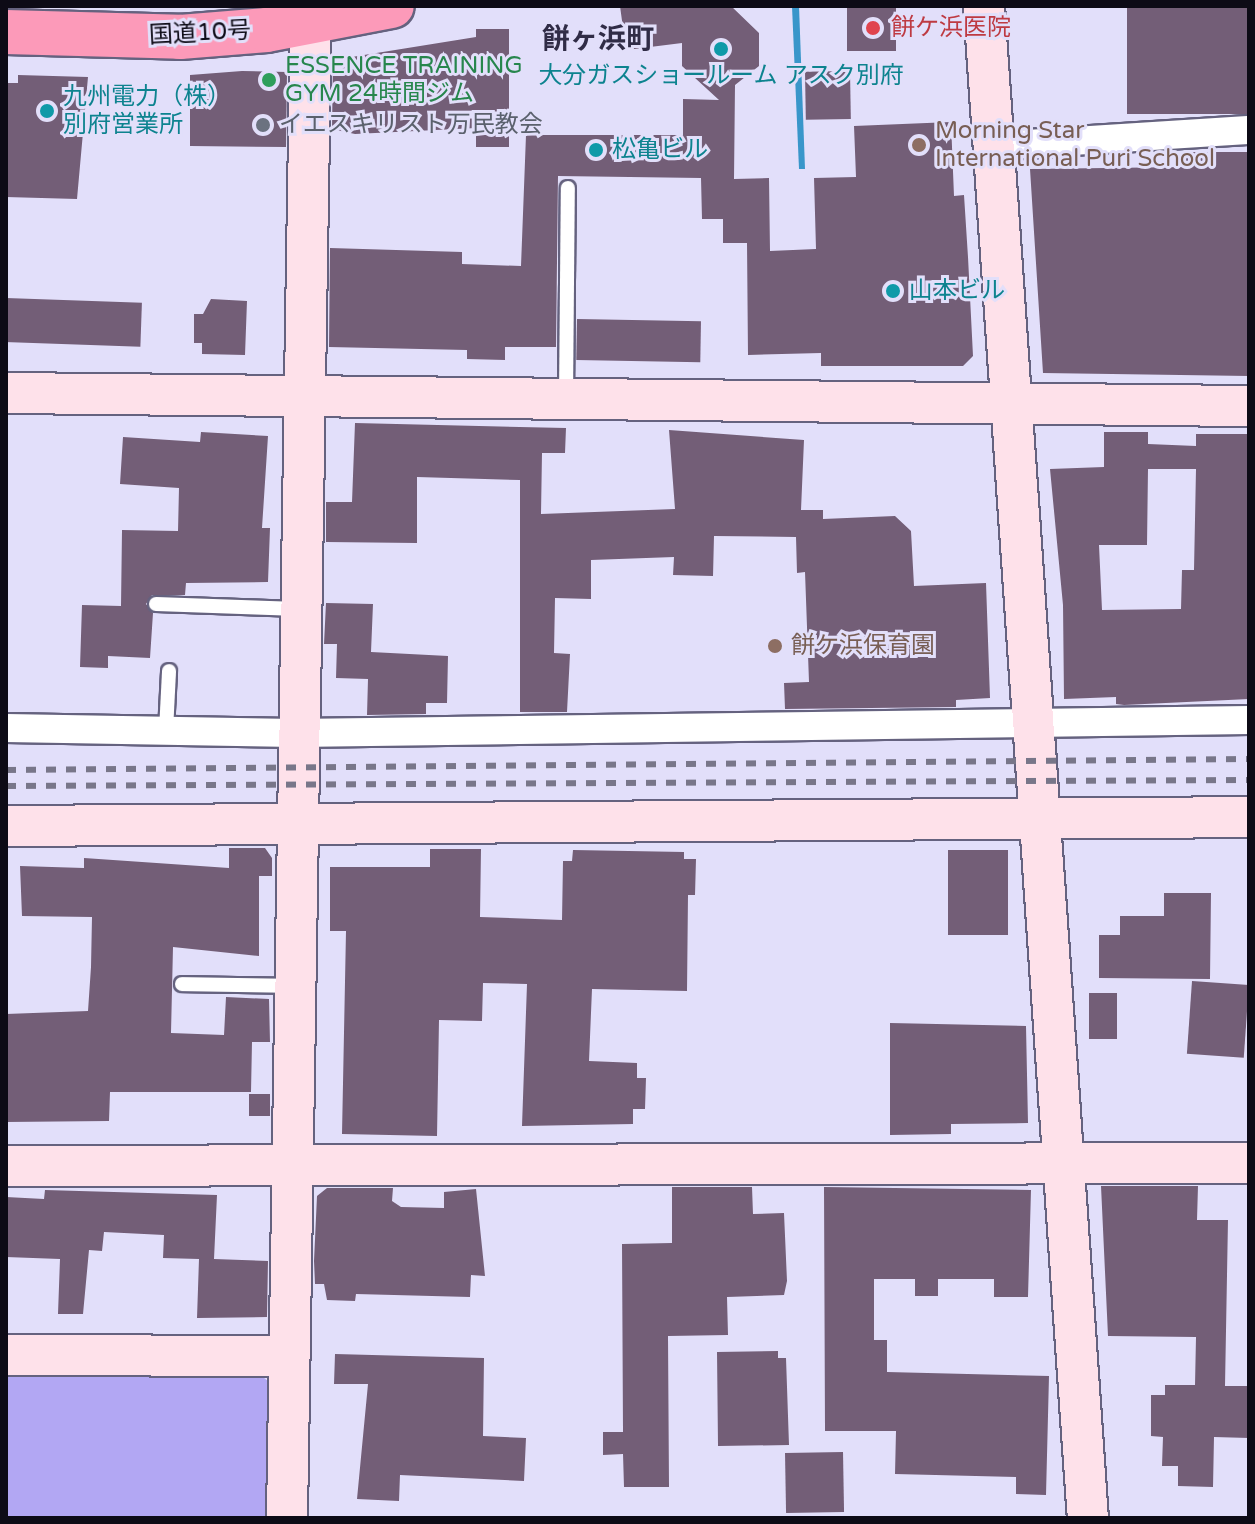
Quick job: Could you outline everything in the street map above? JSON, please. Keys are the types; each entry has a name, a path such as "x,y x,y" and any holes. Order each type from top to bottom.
{"highway":[{"name":"国道10号","path":"6,32 180,37 310,14 392,6"}],"street":[{"path":"984,6 1009,403 1043,821 1062,1164 1088,1518"},
{"path":"287,1518 296,986 295,733 310,14"},
{"path":"994,146 1249,130"},
{"path":"6,393 1249,406"},
{"path":"6,728 295,733 1249,720"},
{"path":"6,826 1043,821 1249,817"},
{"path":"6,1166 1249,1163"},
{"path":"6,1355 289,1356"}],"lane":[{"path":"566,398 568,188"},
{"path":"156,604 298,609"},
{"path":"166,731 169,671"},
{"path":"182,984 296,986"}],"shaded area":[{"path":"6,1373 259,1374 268,1381 267,1518 6,1518"}],"water":[{"path":"792,6 799,6 805,169 799,169"}],"building":[{"path":"620,6 731,6 759,33 759,66 735,85 734,179 769,178 770,251 816,249 814,178 856,177 854,126 951,122 954,196 964,195 973,356 963,366 821,366 821,353 748,355 747,243 723,243 723,219 702,219 701,178 558,176 556,347 505,347 505,360 467,359 467,350 329,347 330,248 462,252 462,264 521,266 526,135 683,135 683,99 719,100 682,66 682,43 626,50"},
{"name":"餅ケ浜医院","path":"847,6 896,6 896,51 847,51"},
{"path":"1127,6 1249,6 1249,114 1127,114"},
{"path":"476,29 509,29 509,147 476,147 476,128 355,134 332,129 333,60 476,37"},
{"path":"850,71 851,119 806,120 805,72"},
{"path":"287,72 286,147 190,146 190,75"},
{"name":"九州電力（株） 別府営業所","path":"18,75 88,77 77,199 6,197 6,83 18,83"},
{"path":"1183,152 1249,152 1249,376 1043,373 1030,169 1183,167"},
{"path":"6,298 142,303 140,347 6,342"},
{"path":"211,299 247,301 245,355 202,354 202,343 194,343 194,314 203,314"},
{"path":"577,319 701,321 700,362 576,360"},
{"path":"355,423 566,428 565,453 542,453 541,514 675,509 669,430 804,440 801,510 823,510 823,519 895,516 911,531 914,586 986,583 990,698 956,700 956,707 785,709 784,683 809,682 805,572 797,573 796,537 714,536 713,576 673,575 674,557 591,560 591,599 555,598 554,653 570,654 567,712 520,712 520,480 417,477 417,543 326,542 326,502 352,502"},
{"path":"201,432 268,436 262,528 270,528 268,582 186,583 185,595 152,595 146,604 153,613 150,658 108,656 108,668 80,667 82,605 121,606 122,530 178,531 179,488 120,484 123,437 200,442"},
{"path":"1104,432 1148,432 1148,444 1196,446 1196,434 1247,434 1249,699 1124,705 1116,704 1116,697 1064,699 1063,605 1050,469 1104,467","holes":["1148,469 1196,469 1194,570 1182,570 1181,609 1102,610 1099,545 1147,545"]},
{"path":"326,603 373,604 371,652 448,656 447,703 426,703 426,714 367,715 368,679 336,678 337,644 324,644"},
{"path":"229,848 265,848 272,858 272,876 259,876 259,956 173,947 171,1033 224,1035 226,997 269,999 270,1042 252,1042 251,1092 110,1092 109,1121 6,1122 6,1014 88,1011 91,967 92,917 22,916 20,866 84,868 84,858 229,868"},
{"path":"430,849 481,849 480,917 562,920 563,861 572,861 573,850 684,852 684,859 696,859 695,895 688,895 687,991 592,989 589,1061 637,1063 637,1078 646,1078 645,1109 633,1109 633,1124 522,1126 527,984 483,983 482,1021 439,1020 437,1136 342,1134 346,931 330,931 330,867 430,867"},
{"path":"948,850 1008,850 1008,935 948,935"},
{"path":"1164,893 1211,893 1210,979 1099,978 1099,935 1120,935 1120,916 1164,916"},
{"path":"1192,981 1249,985 1244,1058 1187,1054"},
{"path":"1089,993 1117,993 1117,1039 1089,1039"},
{"path":"890,1023 1026,1026 1028,1123 951,1124 951,1134 890,1135"},
{"path":"249,1094 270,1094 270,1116 249,1116"},
{"path":"1101,1186 1198,1186 1197,1220 1228,1220 1225,1386 1249,1386 1249,1438 1214,1437 1213,1487 1178,1486 1178,1466 1162,1466 1163,1437 1151,1436 1151,1395 1165,1395 1165,1385 1195,1385 1196,1337 1108,1336"},
{"path":"672,1187 752,1187 753,1214 784,1213 787,1281 784,1295 727,1297 728,1335 668,1336 669,1487 624,1487 623,1454 603,1455 603,1432 623,1432 622,1244 672,1243"},
{"path":"824,1187 1031,1190 1028,1297 994,1297 994,1279 938,1279 938,1296 915,1296 915,1279 874,1279 874,1340 887,1340 887,1372 1049,1376 1046,1495 1016,1494 1016,1477 895,1474 896,1431 825,1431"},
{"path":"327,1188 393,1188 392,1201 401,1207 444,1208 444,1192 476,1189 485,1276 471,1275 470,1297 356,1294 355,1301 327,1300 324,1284 315,1284 314,1261 317,1196"},
{"path":"45,1190 217,1195 214,1259 268,1261 267,1317 197,1318 199,1259 163,1258 164,1235 104,1232 102,1251 89,1250 83,1314 58,1314 60,1259 6,1257 6,1197 44,1199"},
{"path":"778,1351 778,1358 786,1358 789,1445 718,1446 717,1352"},
{"path":"335,1354 484,1358 483,1436 526,1438 524,1481 400,1475 399,1501 357,1499 368,1384 334,1384"},
{"path":"843,1452 844,1512 786,1513 785,1453"}],"railway":[{"path":"6,770 1249,759"},
{"path":"6,786 1249,780"}],"place":[{"name":"餅ケ浜医院","path":"873,28"},
{"name":"大分ガスショールーム アスク別府","path":"721,49"},
{"name":"ESSENCE TRAINING GYM 24時間ジム","path":"269,80"},
{"name":"九州電力（株） 別府営業所","path":"47,111"},
{"name":"イエスキリスト万民教会","path":"263,125"},
{"name":"Morning Star International Puri School","path":"919,145"},
{"name":"松亀ビル","path":"596,150"},
{"name":"山本ビル","path":"893,291"},
{"name":"餅ケ浜保育園","path":"775,646"}],"district":[{"name":"餅ヶ浜町","path":"598,39"}]}
